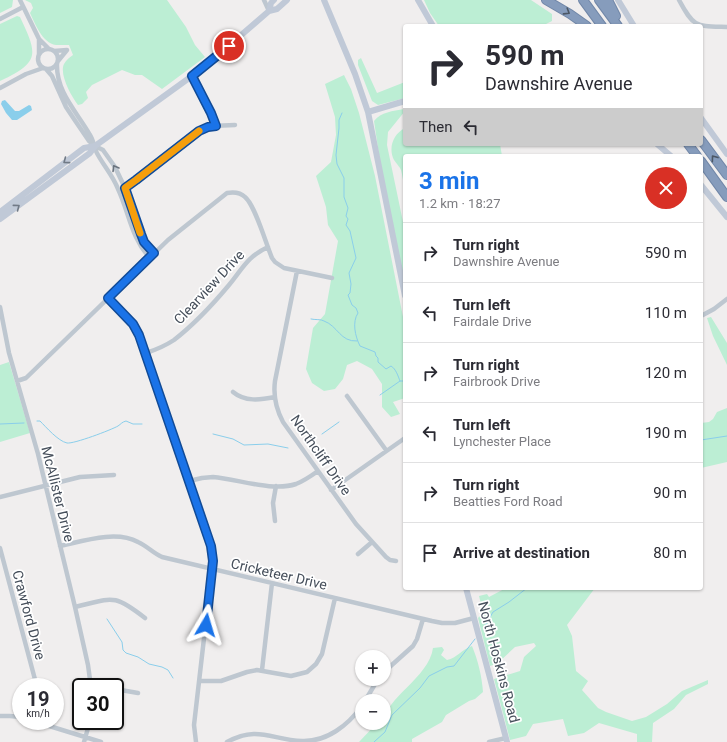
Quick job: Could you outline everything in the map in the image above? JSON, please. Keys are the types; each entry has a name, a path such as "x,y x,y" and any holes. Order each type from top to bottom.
{"highway":[{"path":"546,0 584,24"},
{"path":"584,0 601,24"},
{"path":"599,0 617,24"},
{"path":"608,0 618,24"},
{"path":"703,143 727,175"},
{"path":"703,164 727,197"}],"street":[{"path":"20,0 39,39 57,54 57,76 64,93 70,106 91,136 97,154 116,184 135,237 150,258"},
{"path":"264,0 269,11"},
{"path":"269,11 271,3 274,0"},
{"path":"0,219 90,153 95,146 192,76 269,11 276,9 287,0"},
{"path":"324,0 355,74 368,112 403,286"},
{"path":"418,0 432,24"},
{"path":"618,0 633,24"},
{"path":"679,0 690,18 696,24"},
{"path":"0,19 23,7"},
{"path":"703,26 727,27"},
{"path":"26,74 38,60 39,39"},
{"path":"0,88 26,74 45,68 53,68 67,50 43,50 39,55"},
{"path":"38,60 52,76 66,107 89,141 103,150 122,180 143,238 154,253"},
{"path":"192,76 216,126"},
{"path":"368,112 403,102"},
{"path":"703,121 727,154"},
{"path":"125,188 199,131 208,127 235,125"},
{"path":"0,212 84,148 95,146"},
{"path":"659,146 669,154"},
{"path":"116,184 122,180"},
{"path":"703,187 727,217"},
{"path":"17,381 26,378 178,231 223,195 231,192 239,193 248,200 272,258 279,266 332,278"},
{"path":"128,214 133,212"},
{"name":"Clearview Drive","path":"146,353 166,345 182,333 221,294 250,257 268,247"},
{"name":"Northcliff Drive","path":"297,271 275,381 275,397 278,410 283,422 356,524 386,557 390,560 396,561"},
{"path":"108,298 135,328 146,353 211,546 212,569 194,725 196,742"},
{"path":"703,315 727,299"},
{"name":"McAllister Drive","path":"0,306 8,353 38,454 75,607 90,678"},
{"path":"233,392 245,399 256,400 275,397"},
{"path":"348,396 386,450"},
{"path":"331,490 403,439"},
{"path":"189,481 212,477 276,486 287,486 298,483 318,471"},
{"path":"0,497 80,477 114,475"},
{"path":"274,521 276,486"},
{"name":"Cricketeer Drive","path":"60,546 100,537 128,538 138,542 162,557 423,619 447,623 463,622 474,618"},
{"path":"358,554 372,542"},
{"name":"Crawford Drive","path":"0,548 36,678"},
{"path":"262,670 272,583"},
{"name":"North Hoskins Road","path":"467,590 507,740"},
{"path":"199,681 221,681 247,672 262,670 284,676 291,676 301,674 312,668 322,654 335,598"},
{"path":"75,607 107,599 115,599 129,606 145,618"},
{"path":"391,666 413,646 417,639 423,619"},
{"path":"124,691 138,693"},
{"path":"227,742 253,733 268,734 302,741 321,738 342,727 355,715"},
{"path":"0,716 12,716"},
{"path":"58,730 85,740 101,742"},
{"path":"85,740 88,730"},
{"path":"489,742 507,740"}],"green space":[{"path":"0,0 13,0 12,7 0,13"},
{"path":"25,0 167,0 186,27 195,45 205,57 162,89 142,75 135,75 122,70 92,85 86,92 88,98 82,104 78,105 69,91 63,73 64,64 73,55 69,45 56,45 47,41 43,37 30,13 33,8 31,3"},
{"path":"424,0 531,0 552,14 552,21 546,24 438,24"},
{"path":"17,16 20,17 30,40 32,56 23,68 0,81 0,24"},
{"path":"361,58 377,93 403,83 403,99 378,105 372,101 358,65 358,60"},
{"path":"344,75 351,89 359,113 375,176 403,317 403,399 393,402 400,414 391,417 382,407 382,384 372,369 357,361 347,365 343,379 335,389 324,391 312,383 306,369 313,328 325,314 338,241 328,225 326,207 316,176 331,162 336,135 335,117 325,84"},
{"path":"403,109 403,113 388,132 387,145 403,222 403,275 381,168 374,121 380,116 392,111"},
{"path":"403,130 403,146 500,146 502,154 403,154 403,180 401,169 392,155 393,142 397,134"},
{"path":"711,317 727,343 727,365 713,336 707,318"},
{"path":"9,362 30,433 0,442 0,365"},
{"path":"727,408 727,462 703,468 703,423 709,422 713,419 717,412"},
{"path":"502,590 593,590 567,625 572,636 576,671 588,681 582,690 598,708 606,712 632,721 646,717 667,704 682,691 708,680 708,684 686,695 674,709 653,723 652,742 637,742 637,734 599,723 584,733 568,736 563,719 533,724 526,736 510,740 494,679 520,671 524,657 536,646 534,643 515,647 498,663 490,666 478,618 483,612 479,596 487,594 489,597"},
{"path":"472,646 482,680 483,692 475,699 446,715 442,722 412,739 412,742 359,742 370,730 391,730 391,705 424,669 430,659 433,648 442,647 444,650 441,655 447,660"}],"water":[{"path":"5,100 15,111 19,111 29,105 31,106 32,110 17,120 12,120 1,104 2,101"}],"waterway":[{"path":"342,113 339,120 336,155 337,164 344,178 344,197 348,208 346,216 348,219 346,225 350,231 356,258 349,273 351,284 350,293 348,295 352,305 356,308 358,313 355,321 356,334 360,346 375,352 378,362 386,369 391,366 393,367 400,381"},
{"path":"311,319 323,320 333,326 347,339 357,341"},
{"path":"380,395 400,381 403,381"},
{"path":"37,421 40,421 56,437 67,443 101,433 126,421 133,424 142,424"},
{"path":"322,434 339,422"},
{"path":"0,424 24,423"},
{"path":"213,434 233,439 244,445 268,444 288,448"},
{"path":"703,440 727,436"},
{"path":"484,628 493,612 524,590"},
{"path":"107,619 122,642 123,650 126,653 138,657 149,664 168,670 173,678"},
{"path":"374,742 385,732 392,715 420,688 429,676 447,667 454,666 475,639"}],"slow traffic":[{"path":"140,233 125,188 199,131"}],"route":[{"path":"206,625 213,561 211,546 139,335 133,324 108,298 154,253 144,242 125,188 199,131 211,126 216,126 192,76 229,46"}]}
